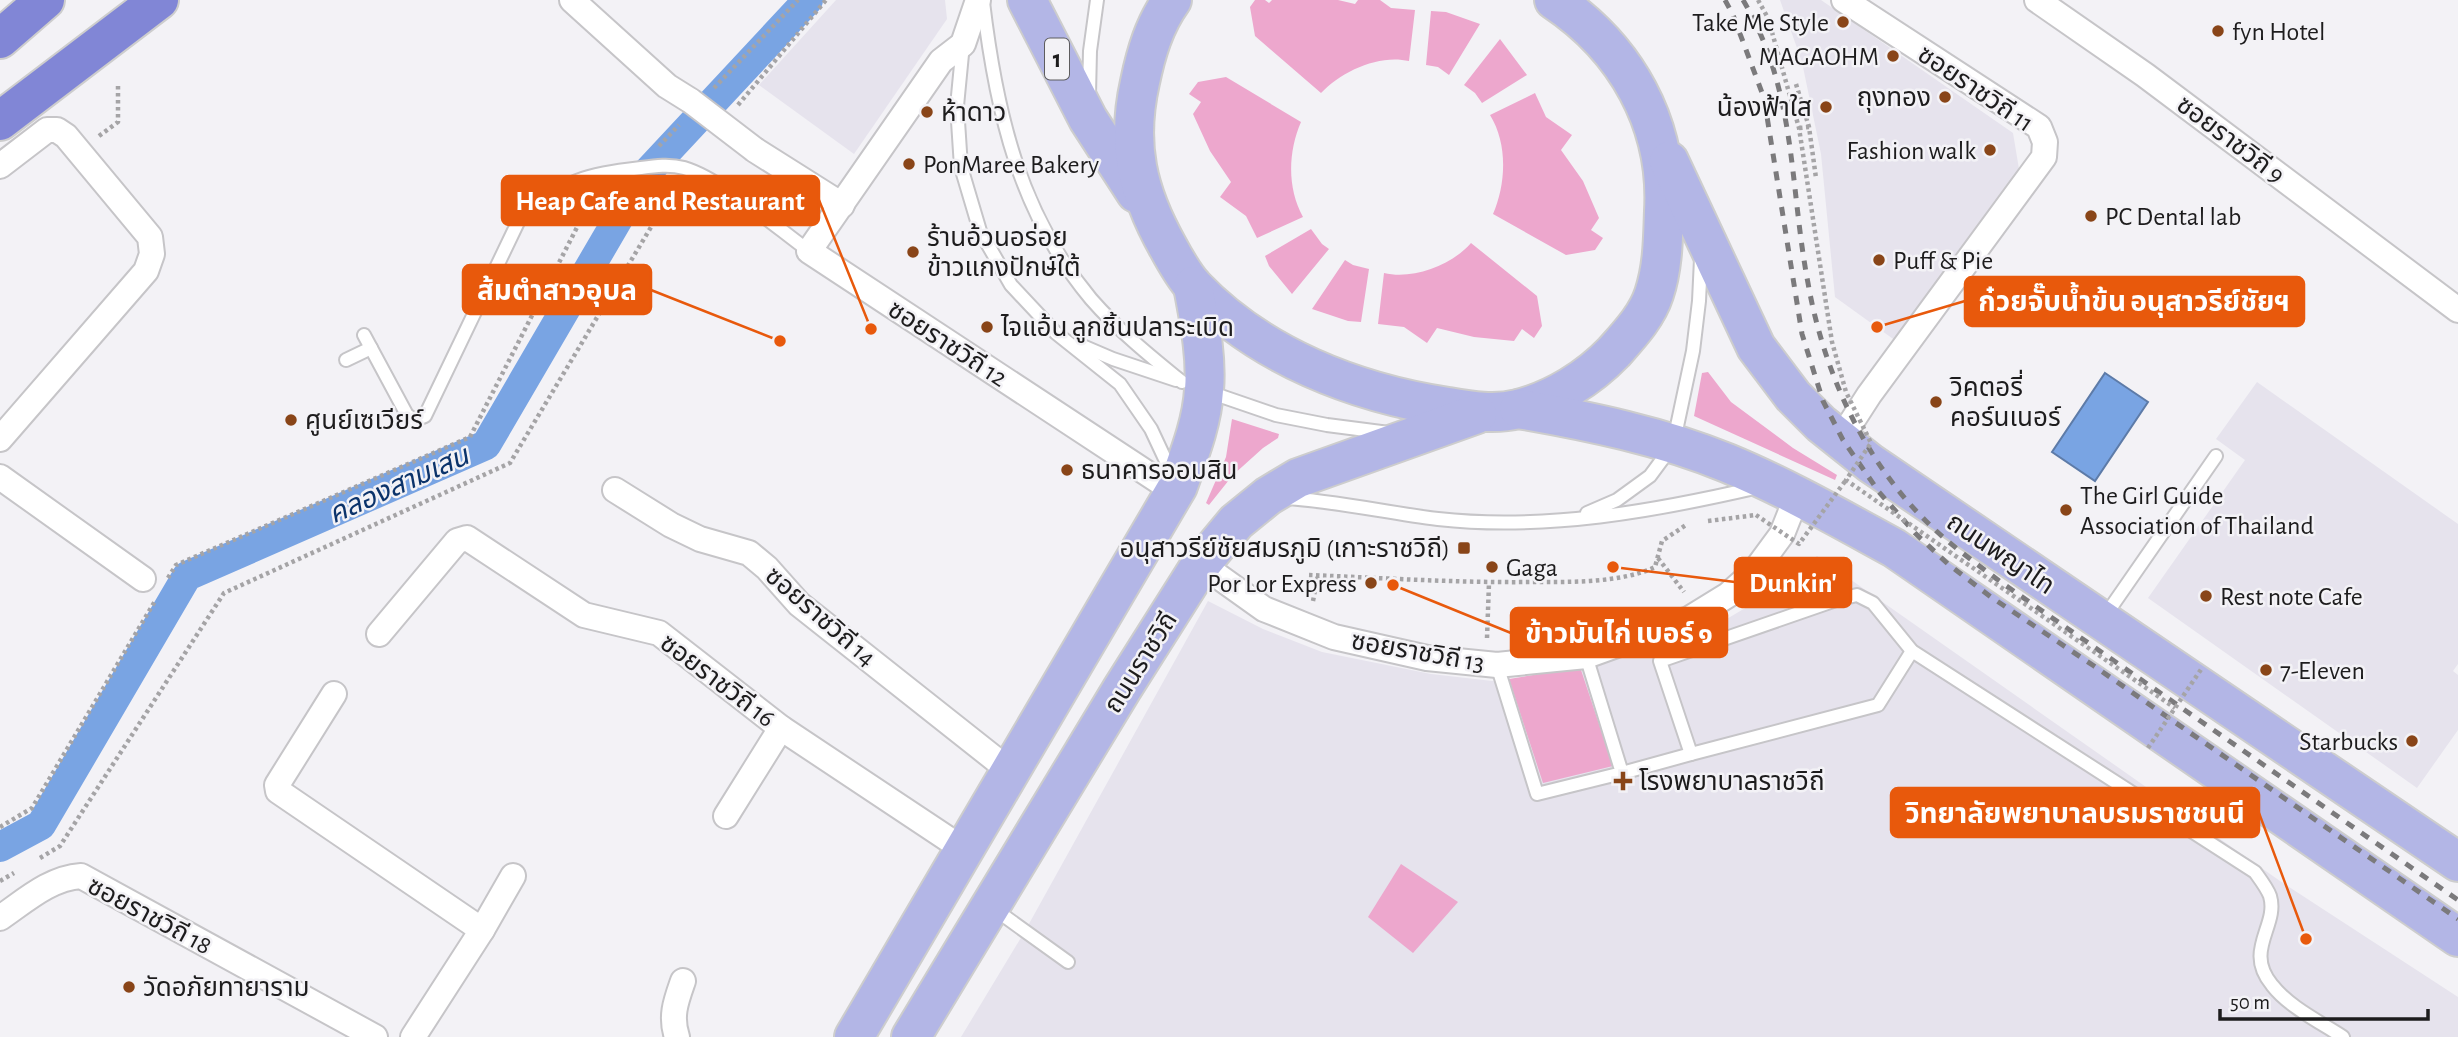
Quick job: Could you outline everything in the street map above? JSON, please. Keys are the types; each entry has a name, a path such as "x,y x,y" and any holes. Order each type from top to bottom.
{"highway":[{"path":"0,39 45,0"},
{"path":"0,121 159,0"}],"main road":[{"name":"1","path":"1027,0 1088,119 1149,213"},
{"path":"1172,0 1147,48 1134,109 1134,154 1149,213 1193,286 1255,337 1301,362 1361,388 1412,402 1480,413 1519,409 1570,418 1673,445 1724,462 1785,490 1894,548 2458,937"},
{"path":"1554,0 1614,52"},
{"path":"1519,409 1566,390 1603,364 1633,331 1654,296 1662,257 1665,203 1659,140 1646,107 1614,52 1598,0"},
{"name":"ถนนพญาไท","path":"1659,140 1756,347 1793,396 1840,440 2101,622 2458,862"},
{"name":"ถนนราชวิถี","path":"854,1037 1176,488 1196,436 1193,386 1201,335 1193,286"},
{"name":"ถนนราชวิถี","path":"911,1037 1201,564 1236,522 1268,496 1298,478 1480,413"}],"street":[{"path":"572,0 667,86 755,150 842,205"},
{"path":"809,251 941,61 963,44 981,0"},
{"name":"ซอยราชวิถี 11","path":"1840,440 1869,395 2044,157 2045,142 2039,127 1844,0"},
{"name":"ซอยราชวิถี 9","path":"2037,0 2144,75 2458,310"},
{"path":"0,166 47,130 57,130 66,136 150,237 152,254 146,271 0,439"},
{"name":"ซอยราชวิถี 12","path":"809,251 1176,488"},
{"path":"0,477 143,579"},
{"name":"ซอยราชวิถี 14","path":"615,490 700,539 749,553 767,568 799,604 1010,771"},
{"name":"ซอยราชวิถี 13","path":"1201,564 1264,609 1334,637 1427,658 1497,665 1586,656 1689,619 1728,595 1754,572 1782,534 1785,490"},
{"name":"ซอยราชวิถี 16","path":"379,634 457,541 467,538 584,615 659,633 781,728 963,849"},
{"path":"334,694 277,789 482,930"},
{"path":"726,817 781,728"},
{"name":"ซอยราชวิถี 18","path":"0,918 50,885 66,877 81,876 375,1037"},
{"path":"413,1037 482,930 513,876"},
{"path":"677,1037 672,1023 674,1005 683,981"}],"lane":[{"path":"981,0 999,103 1011,149 1027,195 1057,254 1100,308 1132,341 1193,386"},
{"path":"1088,119 1090,51 1097,0"},
{"path":"963,44 957,106 961,167 980,231 1011,285 1062,337 1120,384 1151,429 1176,488"},
{"name":"ซอยราชวิถี 12","path":"371,348 407,415 415,420 425,416 520,218 548,194 577,179 605,172 662,166 685,168 713,181 809,251"},
{"path":"1574,519 1616,500 1650,476 1673,445 1695,338 1702,229"},
{"path":"346,360 371,348 364,335"},
{"path":"1062,337 1113,359 1276,415 1326,425 1415,436"},
{"path":"2101,622 2216,456"},
{"path":"1268,496 1321,500 1439,519 1515,522 1574,519 1785,490"},
{"path":"1691,754 1660,661 1857,595 1873,603 1912,651 2255,872 2270,895 2271,915 2261,940 2260,961 2270,984 2290,1002 2343,1037"},
{"path":"1497,665 1537,794 1878,705 1912,651"},
{"path":"1586,656 1622,773"},
{"path":"989,906 1068,962"}],"path":[{"path":"730,114 826,0"},
{"path":"1701,522 1756,515 1799,544 1871,443 1846,392 1832,342 1798,128 1769,18 1758,0"},
{"path":"1796,84 1809,127 1816,178"},
{"path":"118,85 118,122"},
{"path":"1798,128 1809,127"},
{"path":"36,860 61,846 223,593 510,463 685,168"},
{"path":"1846,480 2175,708"},
{"path":"1310,575 1489,583 1581,582 1645,572 1655,566 1662,541 1687,524"},
{"path":"1658,558 1688,598"},
{"path":"1313,606 1318,575"},
{"path":"1487,634 1489,583"},
{"path":"2148,748 2202,668"},
{"path":"0,881 24,867"}],"shaded area":[{"path":"836,0 945,0 947,19 854,154 759,85"},
{"path":"1255,0 1269,3 1272,0 1338,0 1355,4 1358,0 1380,0 1391,8 1415,10 1409,61 1386,60 1362,66 1339,78 1321,93 1255,36 1250,7"},
{"path":"1780,0 1821,0 2013,133 2019,169 1896,341 1835,297 1821,154 1802,62"},
{"path":"1431,11 1446,12 1480,24 1449,75 1438,67 1426,65"},
{"path":"1500,39 1527,75 1482,103 1475,93 1464,85"},
{"path":"1226,77 1301,122 1294,145 1291,170 1294,194 1303,217 1257,238 1246,216 1220,197 1231,182 1210,151 1193,114 1201,102 1189,94 1198,82"},
{"path":"1535,93 1546,117 1572,135 1561,150 1583,181 1599,218 1591,230 1603,238 1595,250 1566,255 1493,214 1501,190 1503,164 1500,138 1490,115"},
{"path":"1311,229 1329,249 1292,294 1269,266 1265,256"},
{"path":"1471,243 1537,296 1542,326 1534,338 1522,329 1514,341 1474,337 1437,328 1427,343 1404,327 1378,324 1384,273 1407,274 1431,269 1453,258"},
{"path":"1345,260 1369,269 1361,322 1348,321 1312,309"},
{"path":"1708,372 1731,402 1793,448 1837,475 1835,480 1694,416 1702,373"},
{"path":"2257,382 2458,524 2458,664 2453,671 2458,675 2458,730 2417,788 2148,598 2245,460 2216,439"},
{"path":"1232,419 1279,434 1278,438 1233,475 1209,505 1206,503 1226,457"},
{"name":"โรงพยาบาลราชวิถี","path":"1817,556 2280,881 2458,997 2458,1037 961,1037 1025,931 1208,601 1263,629 1322,652 1431,674 1501,682 1589,666 1691,640 1764,597"},
{"path":"1580,667 1613,766 1543,783 1509,679"},
{"path":"1401,864 1458,902 1413,953 1368,917"}],"water":[{"path":"2105,373 2148,402 2095,481 2052,452"}],"waterway":[{"name":"คลองสามเสน","path":"0,847 41,825 187,576 486,445 642,178 808,0"}],"railway":[{"path":"1725,0 1764,98 1802,334 1823,401 1843,440 1879,492 1915,533 1948,564 1991,597 2458,919"},
{"path":"1743,0 1761,34 1782,103 1808,283 1824,347 1848,410 1864,440 1902,495 1942,536 2002,583 2458,900"}],"place":[{"name":"Take Me Style","path":"1843,22"},
{"name":"fyn Hotel","path":"2218,31"},
{"name":"MAGAOHM","path":"1893,56"},
{"name":"ถุงทอง","path":"1945,97"},
{"name":"น้องฟ้าใส","path":"1826,107"},
{"name":"ห้าดาว","path":"927,112"},
{"name":"Fashion walk","path":"1990,150"},
{"name":"PonMaree Bakery","path":"909,164"},
{"name":"PC Dental lab","path":"2091,216"},
{"name":"ร้านอ้วนอร่อย ข้าวแกงปักษ์ใต้","path":"913,252"},
{"name":"Puff & Pie","path":"1879,260"},
{"name":"ไจแอ้น ลูกชิ้นปลาระเบิด","path":"987,327"},
{"name":"ก๋วยจั๊บน้ำข้น อนุสาวรีย์ชัยฯ","path":"1877,327"},
{"name":"Heap Cafe and Restaurant","path":"871,329"},
{"name":"ส้มตำสาวอุบล","path":"780,341"},
{"name":"วิคตอรี่ คอร์นเนอร์","path":"1936,402"},
{"name":"ศูนย์เซเวียร์","path":"291,420"},
{"name":"ธนาคารออมสิน","path":"1067,470"},
{"name":"The Girl Guide Association of Thailand","path":"2066,510"},
{"name":"อนุสาวรีย์ชัยสมรภูมิ (เกาะราชวิถี)","path":"1464,548"},
{"name":"Gaga","path":"1492,567"},
{"name":"Dunkin'","path":"1613,567"},
{"name":"Por Lor Express","path":"1371,583"},
{"name":"ข้าวมันไก่ เบอร์ ๑","path":"1393,585"},
{"name":"Rest note Cafe","path":"2206,596"},
{"name":"7-Eleven","path":"2266,670"},
{"name":"Starbucks","path":"2412,741"},
{"name":"โรงพยาบาลราชวิถี","path":"1623,781"},
{"name":"วิทยาลัยพยาบาลบรมราชชนนี","path":"2306,939"},
{"name":"วัดอภัยทายาราม","path":"129,987"}]}
